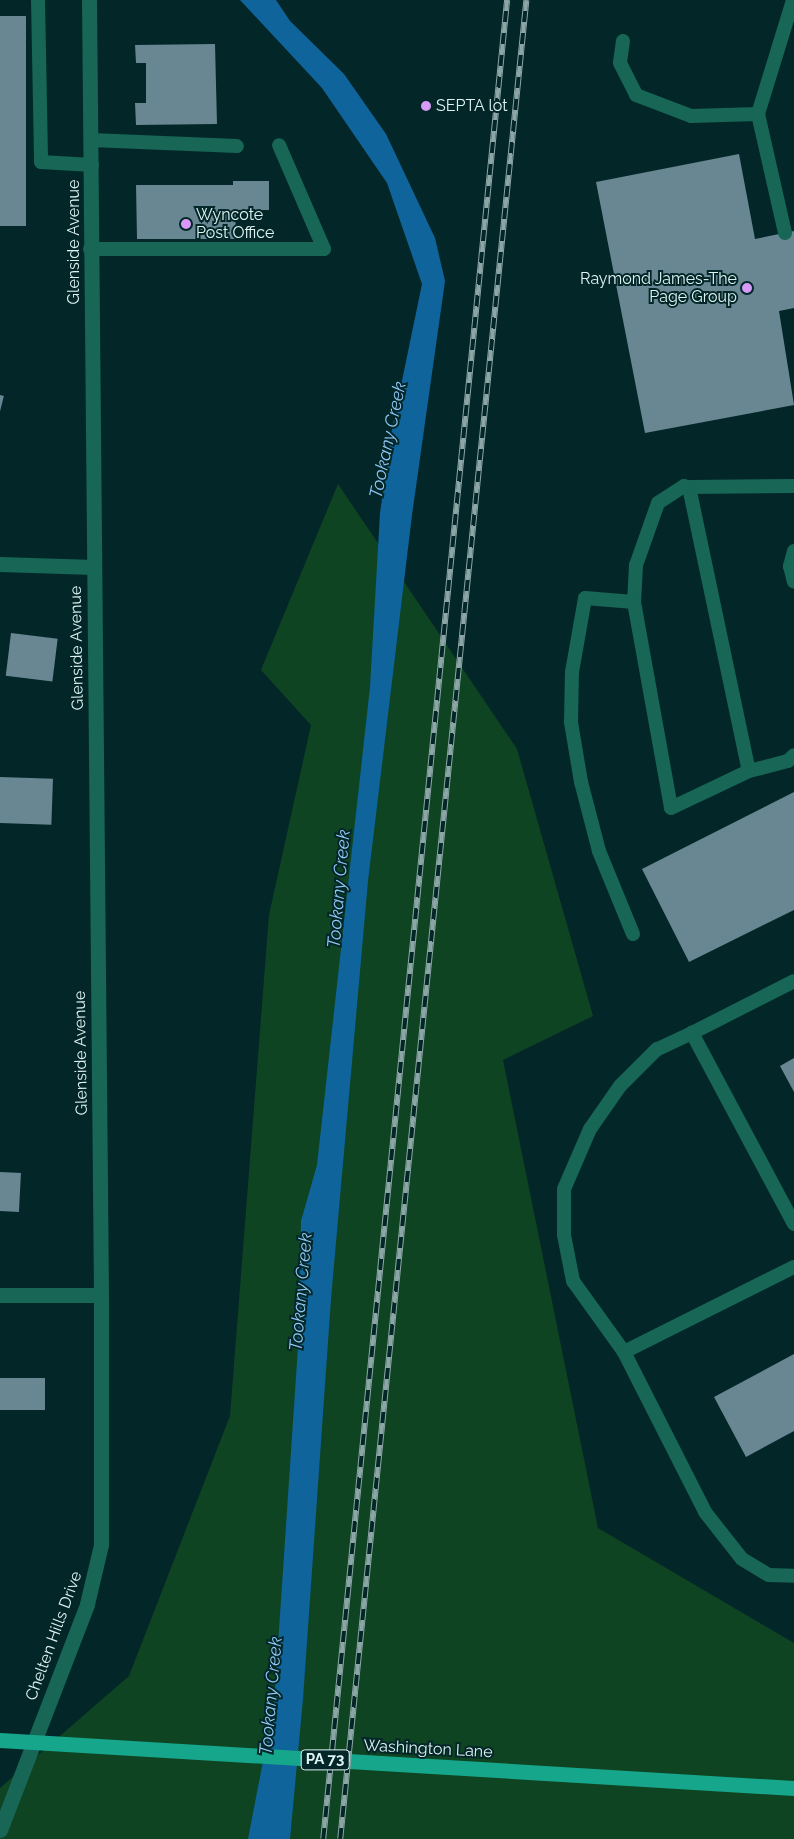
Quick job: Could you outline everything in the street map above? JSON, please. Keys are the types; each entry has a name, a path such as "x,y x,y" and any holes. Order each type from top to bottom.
{"main road":[{"name":"Washington Lane","path":"0,1740 794,1788"}],"street":[{"name":"Glenside Avenue","path":"89,0 101,1295"},
{"path":"0,564 94,567"},
{"path":"0,1294 101,1295"},
{"name":"Chelten Hills Drive","path":"0,1830 87,1604 98,1558 101,1295"}],"lane":[{"path":"38,0 41,162 92,166"},
{"path":"785,233 758,114 793,0"},
{"path":"623,41 620,63 636,95 691,116 758,114"},
{"path":"91,140 237,146"},
{"path":"90,249 324,249 279,145"},
{"path":"794,486 684,486 658,503 636,565 634,602 671,808 749,771 788,761 794,755"},
{"path":"689,487 749,771"},
{"path":"794,551 790,566 794,582"},
{"path":"634,602 585,598 572,672 571,722 581,782 599,851 634,934"},
{"path":"794,981 658,1049 620,1086 590,1129 564,1189 564,1235 573,1281 624,1352 704,1512 742,1559 769,1574 794,1576"},
{"path":"692,1033 794,1224"},
{"path":"624,1352 794,1267"}],"green space":[{"path":"338,484 517,749 593,1016 503,1060 598,1528 794,1643 794,1839 0,1839 0,1788 129,1676 230,1416 269,915 311,725 261,670"}],"water":[{"name":"Tookany Creek","path":"240,0 276,0 290,21 344,74 386,134 435,238 445,281 412,515 368,881 331,1299 303,1699 290,1839 248,1839 274,1704 298,1347 301,1221 317,1165 370,687 380,513 392,429 422,284 387,183 322,88"}],"building":[{"path":"0,16 26,16 26,226 0,226"},
{"path":"215,44 217,124 136,125 135,103 146,103 146,63 136,63 135,45"},
{"path":"739,154 755,239 794,231 794,308 779,311 794,405 645,433 596,182"},
{"name":"Wyncote Post Office","path":"233,181 269,181 269,210 236,210 235,239 137,239 136,185 233,185"},
{"path":"0,395 4,396 0,412"},
{"path":"11,633 58,639 52,681 6,676"},
{"path":"0,777 53,779 51,825 0,823"},
{"path":"794,792 794,910 689,962 642,869"},
{"path":"794,1058 794,1092 780,1066"},
{"path":"0,1172 21,1173 19,1212 0,1211"},
{"path":"794,1354 794,1431 746,1457 714,1397"},
{"path":"0,1378 45,1378 45,1410 0,1410"}],"railway":[{"path":"323,1839 507,0"},
{"path":"340,1839 526,0"}],"place":[{"name":"SEPTA lot","path":"426,106"},
{"name":"Wyncote Post Office","path":"186,224"},
{"name":"Raymond James-The Page Group","path":"747,288"}]}
